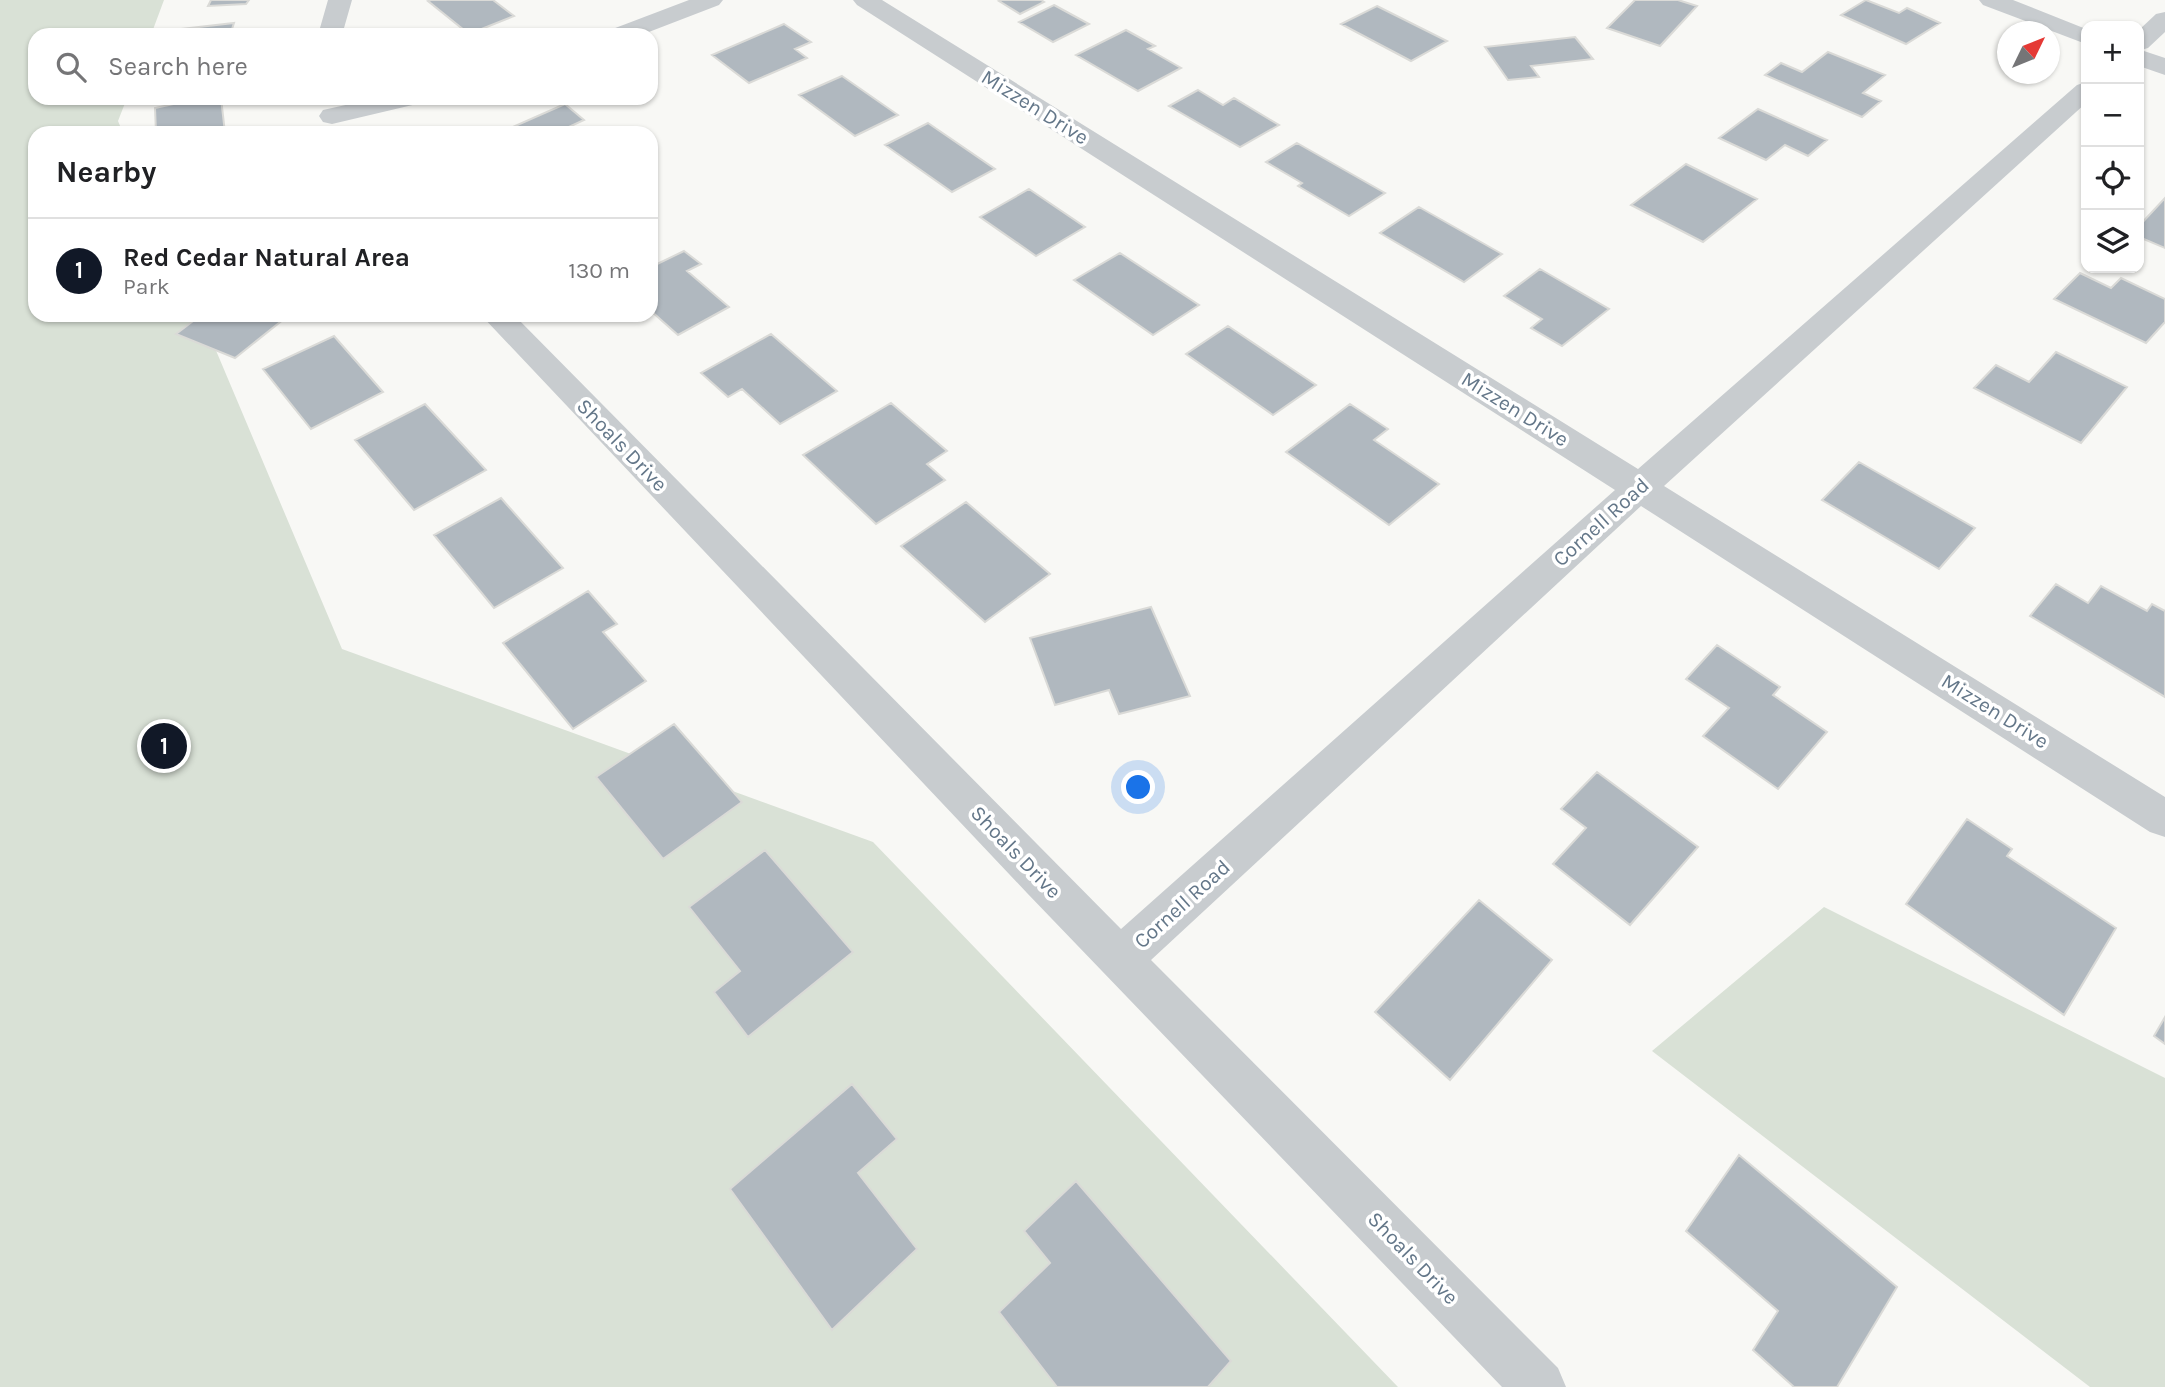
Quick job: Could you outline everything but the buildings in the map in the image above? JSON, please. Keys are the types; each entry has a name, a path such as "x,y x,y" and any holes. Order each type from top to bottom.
{"street":[{"path":"332,28 340,0"},
{"path":"637,28 711,0"},
{"name":"Mizzen Drive","path":"865,0 2165,819"},
{"path":"1992,0 2081,35"},
{"path":"2144,38 2165,19"},
{"path":"2144,59 2165,67"},
{"name":"Cornell Road","path":"1120,959 1640,487 2081,94"},
{"path":"333,116 381,105"},
{"name":"Shoals Drive","path":"503,322 1539,1387"}],"shaded area":[{"path":"0,0 164,0 154,28 28,28 28,105 124,105 118,121 120,126 28,126 28,322 204,322 342,649 873,842 1398,1387 0,1387"},
{"path":"1824,907 2165,1078 2165,1387 2090,1387 1652,1051"}],"place":[{"name":"Red Cedar Natural Area","path":"164,746"}]}
